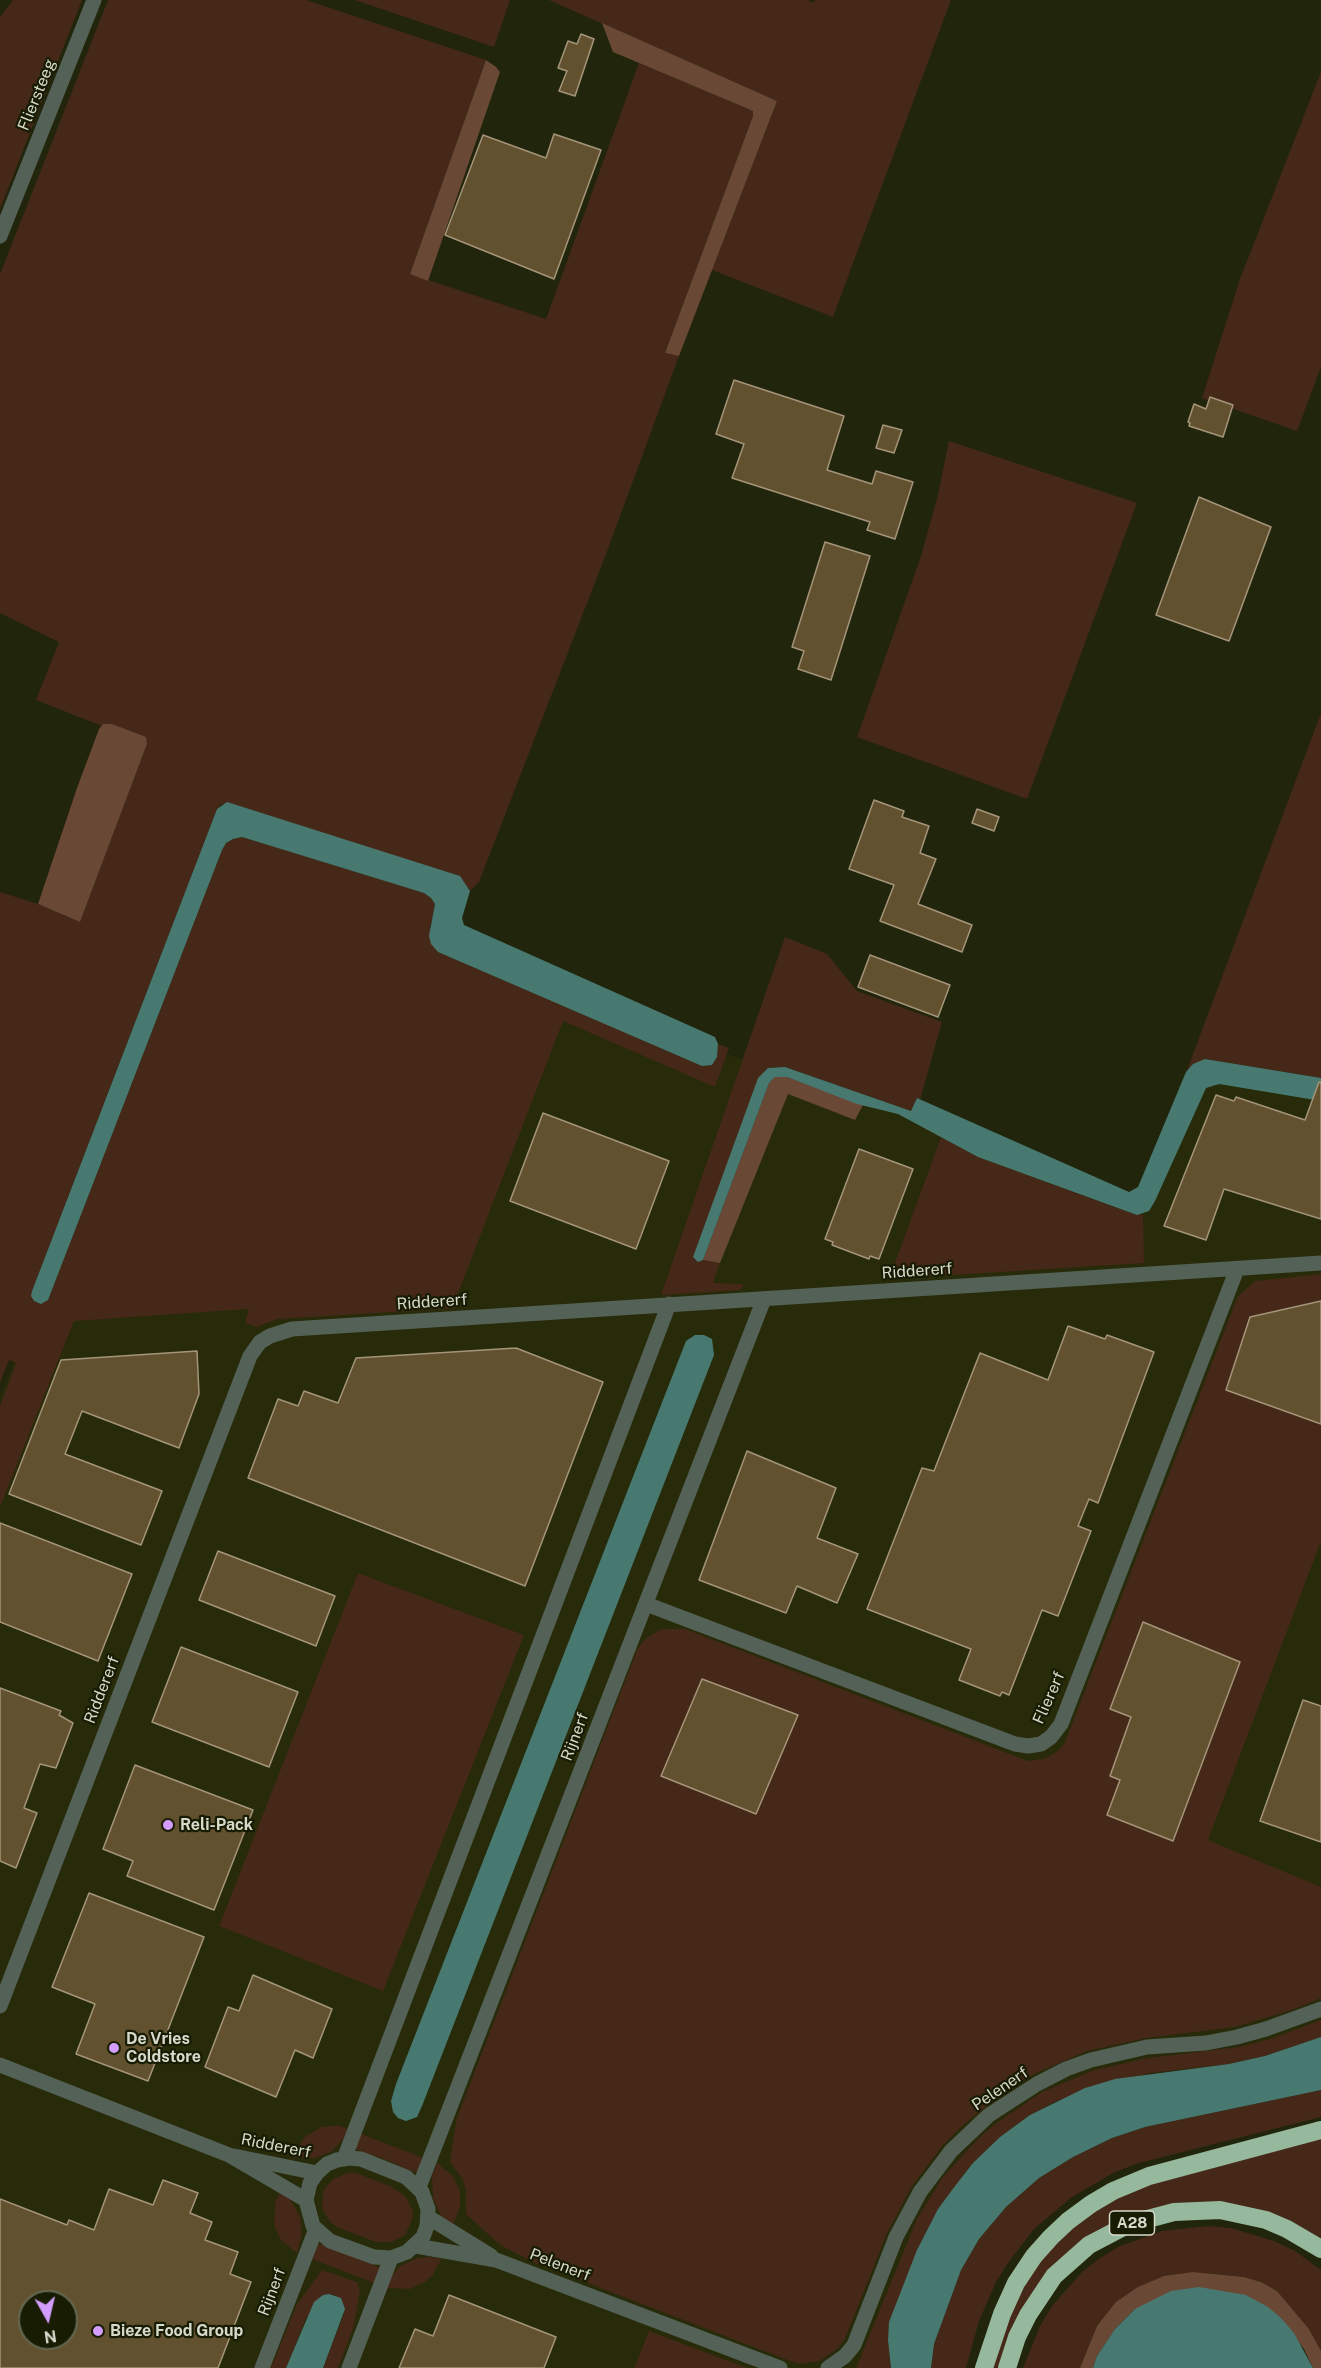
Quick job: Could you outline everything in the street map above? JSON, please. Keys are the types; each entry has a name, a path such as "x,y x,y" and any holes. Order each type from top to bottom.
{"highway":[{"name":"A28","path":"984,2368 1002,2314 1016,2283 1034,2256 1051,2237 1091,2204 1113,2191 1149,2176 1321,2130"},
{"name":"A28","path":"1006,2368 1028,2314 1054,2276 1089,2246 1129,2223 1174,2212 1220,2210 1266,2220 1287,2229 1321,2249"}],"street":[{"name":"Fliersteeg","path":"0,236 94,0"},
{"name":"Riddererf","path":"0,2006 250,1356 256,1347 270,1336 292,1329 1321,1263"},
{"name":"Fliererf","path":"646,1604 1015,1744 1028,1746 1041,1744 1051,1737 1060,1724 1237,1269"},
{"name":"Rijnerf","path":"419,2187 764,1299"},
{"path":"344,2159 365,2097 669,1304"},
{"name":"Pelenerf","path":"828,2368 845,2356 854,2344 896,2237 921,2192 951,2151 989,2115 1037,2084 1066,2069 1091,2060 1147,2047 1206,2043 1237,2037 1321,2009"},
{"name":"Riddererf","path":"0,2065 229,2155 306,2200"},
{"name":"Riddererf","path":"229,2155 317,2172"},
{"path":"344,2159 361,2159 406,2177 419,2187 427,2203 428,2217 423,2237 416,2246 391,2258 374,2257 330,2241 316,2229 309,2216 306,2200 310,2182 327,2164 344,2159"},
{"name":"Pelenerf","path":"428,2217 496,2260"},
{"name":"Rijnerf","path":"262,2368 316,2229"},
{"name":"Pelenerf","path":"416,2246 496,2260 780,2368"},
{"path":"349,2368 391,2258"}],"shaded area":[{"path":"13,0 82,0 0,209 0,17"},
{"path":"108,0 306,0 486,60 410,274 546,319 639,63 753,111 753,116 665,353 679,356 606,554 479,882 470,891 469,888 222,804 217,809 32,1291 41,1304 48,1300 222,850 226,843 233,839 242,837 424,893 435,904 430,926 438,952 702,1066 712,1065 717,1057 718,1044 729,1048 715,1087 563,1021 457,1296 458,1308 277,1319 257,1327 245,1323 249,1309 74,1321 0,1507 0,1406 16,1363 9,1360 0,1383 0,892 38,904 80,922 147,744 146,737 103,724 102,726 36,700 59,642 0,613 0,274"},
{"path":"355,0 510,0 494,47"},
{"path":"549,0 807,0 814,3 815,0 951,0 833,317 712,270 777,101"},
{"path":"602,23 777,101 679,356 665,353 753,111 613,52"},
{"path":"486,60 500,72 428,281 410,274"},
{"path":"1321,72 1321,367 1297,431 1202,398 1240,279"},
{"path":"949,441 1137,503 1027,799 857,737 921,556 937,499"},
{"path":"1321,713 1321,1078 1205,1059 1187,1070"},
{"path":"103,724 112,724 146,737 147,744 80,922 38,904 77,788 99,729"},
{"path":"226,816 450,948 723,1053 915,1115 1138,1203 1205,1067 1321,1088 1321,2050 1149,2087 901,2368 0,2368 0,1397"},
{"path":"785,937 827,954 857,991 942,1022 920,1100 917,1098 911,1111 785,1067 768,1068 698,1262 703,1260 720,1263 713,1283 744,1284 740,1290 661,1295"},
{"path":"780,1076 863,1105 855,1120 788,1094 720,1263 703,1260 769,1083 775,1077"},
{"path":"941,1137 978,1157 1136,1215 1143,1214 1144,1263 889,1279"},
{"path":"1321,1274 1321,1541 1208,1840 1321,1887 1321,1998 1292,2010 1235,2027 1146,2038 1087,2051 1032,2075 1007,2090 963,2125 944,2144 912,2186 887,2233 845,2339 838,2348 820,2361 801,2364 790,2361 533,2262 500,2245 466,2214 466,2190 463,2180 450,2161 457,2118 637,1650 642,1643 662,1629 685,1629 1020,1758 1029,1761 1047,1758 1060,1749 1065,1742 1238,1296 1255,1281"},
{"path":"358,1573 524,1635 383,1991 219,1926"},
{"path":"1321,2020 1321,2037 1265,2056 1229,2064 1150,2073 1054,2102 1030,2115 1000,2137 973,2163 938,2209 889,2322 891,2368 856,2368 917,2219 943,2177 995,2124 1042,2092 1094,2070 1148,2058 1239,2047 1270,2039"},
{"path":"1321,2090 1321,2117 1139,2163 1115,2172 1072,2197 1034,2229 996,2282 979,2321 966,2368 931,2368 934,2344 961,2270 979,2239 1006,2207 1039,2178 1073,2157 1112,2138 1145,2127"},
{"path":"340,2126 346,2128 347,2131 332,2151 316,2158 294,2158 296,2149 306,2136 321,2127"},
{"path":"359,2133 421,2157 423,2159 418,2171 414,2172 354,2149"},
{"path":"1321,2138 1321,2240 1245,2207 1084,2240 999,2368 991,2368 1009,2314 1037,2263 1070,2228 1113,2198 1152,2183"},
{"path":"437,2163 452,2175 460,2191 460,2208 453,2224 441,2216 433,2198 432,2176"},
{"path":"348,2173 356,2173 390,2186 405,2196 413,2211 412,2220 405,2235 391,2242 376,2242 330,2222 322,2208 323,2191 333,2179"},
{"path":"280,2192 290,2199 300,2217 302,2234 297,2253 281,2240 274,2225 275,2203"},
{"path":"1208,2226 1231,2228 1274,2241 1295,2251 1321,2270 1321,2351 1309,2329 1277,2291 1261,2282 1244,2277 1193,2272 1097,2326 1080,2368 1023,2368 1040,2326 1052,2306 1082,2272 1100,2258 1120,2246 1162,2231"},
{"path":"321,2244 381,2268 374,2283 312,2259 316,2245"},
{"path":"428,2257 441,2260 432,2276 425,2282 410,2289 387,2288 390,2278 400,2266 417,2258"},
{"path":"322,2270 357,2282 360,2290 354,2326 338,2368 323,2368 344,2314 334,2294 329,2294 323,2295 306,2318 286,2368 271,2368 297,2304"},
{"path":"1193,2272 1244,2277 1261,2282 1277,2291 1309,2329 1321,2351 1321,2368 1313,2368 1304,2349 1281,2318 1246,2295 1135,2309 1115,2329 1097,2356 1093,2368 1080,2368 1097,2326 1116,2302 1138,2287 1164,2276"},
{"path":"649,2331 747,2368 634,2368"}],"water":[{"path":"227,802 460,876 470,891 462,918 464,925 715,1037 718,1044 717,1057 712,1065 702,1066 438,952 431,944 429,936 435,904 424,893 242,837 233,839 226,843 222,850 48,1300 41,1304 34,1301 31,1296 32,1291 217,809"},
{"path":"1205,1059 1321,1078 1321,1101 1219,1084 1206,1088 1155,1201 1149,1211 1137,1215 978,1157 898,1114 857,1104 787,1077 775,1077 769,1083 703,1260 698,1262 693,1257 758,1078 768,1068 785,1067 911,1111 917,1098 1129,1192 1138,1187 1186,1072 1193,1064"},
{"path":"695,1335 704,1335 712,1339 714,1355 422,2106 417,2117 406,2121 398,2118 393,2112 391,2101 396,2084 686,1341"},
{"path":"1321,2037 1321,2090 1145,2127 1112,2138 1073,2157 1039,2178 1006,2207 979,2239 961,2270 934,2344 931,2368 891,2368 889,2322 917,2250 938,2209 973,2163 1000,2137 1030,2115 1085,2088 1115,2079 1229,2064 1265,2056"},
{"path":"1199,2287 1246,2295 1268,2307 1294,2333 1313,2368 1093,2368 1097,2356 1115,2329 1135,2309 1171,2291"},
{"path":"329,2294 341,2298 345,2309 323,2368 286,2368 314,2302 323,2295"}],"building":[{"path":"581,34 594,39 575,96 559,91 567,71 558,68 568,41 577,44"},
{"path":"554,134 601,150 554,279 445,235 483,135 546,158"},
{"path":"734,380 844,416 827,470 872,484 876,471 913,482 895,539 867,530 870,522 732,478 744,444 716,434"},
{"path":"1210,397 1233,405 1223,437 1189,426 1188,422 1194,404 1206,409"},
{"path":"883,425 902,430 894,453 876,448"},
{"path":"1199,497 1271,527 1229,641 1156,615"},
{"path":"825,542 870,556 831,680 798,669 804,651 792,647"},
{"path":"874,800 904,811 902,817 929,826 920,853 936,859 918,904 972,925 962,952 880,921 894,885 849,869"},
{"path":"977,809 999,817 994,831 972,823"},
{"path":"870,955 950,985 938,1017 858,987"},
{"path":"1319,1082 1321,1082 1321,1219 1224,1189 1206,1240 1164,1226 1216,1095 1234,1101 1236,1097 1305,1120"},
{"path":"543,1113 669,1161 636,1249 510,1201"},
{"path":"859,1149 913,1169 879,1259 870,1256 869,1259 832,1245 833,1242 825,1239"},
{"path":"1321,1301 1321,1424 1226,1390 1250,1317"},
{"path":"1068,1326 1105,1339 1107,1335 1154,1352 1098,1503 1089,1499 1078,1526 1091,1531 1058,1616 1042,1610 1009,1695 1002,1692 1000,1696 959,1680 971,1649 867,1609 922,1468 934,1471 980,1353 1048,1380"},
{"path":"516,1348 603,1382 525,1586 248,1478 278,1399 298,1406 304,1391 338,1403 356,1358"},
{"path":"197,1351 199,1394 179,1448 82,1411 65,1454 162,1491 141,1545 9,1494 61,1360"},
{"path":"747,1451 836,1488 817,1538 858,1554 837,1603 797,1586 786,1613 699,1580"},
{"path":"0,1523 132,1574 98,1661 0,1622"},
{"path":"218,1551 335,1596 316,1646 199,1600"},
{"path":"1143,1622 1240,1662 1173,1841 1107,1815 1120,1780 1110,1776 1131,1717 1110,1709"},
{"path":"181,1647 298,1692 269,1767 152,1722"},
{"path":"702,1679 798,1715 756,1814 661,1776"},
{"path":"0,1688 61,1711 59,1715 73,1723 56,1768 40,1764 24,1808 37,1813 16,1868 0,1861"},
{"path":"1303,1700 1321,1706 1321,1842 1260,1821"},
{"path":"135,1765 253,1810 214,1910 127,1876 133,1861 103,1849"},
{"path":"89,1893 204,1937 148,2081 76,2054 95,2004 52,1987"},
{"path":"253,1975 332,2009 313,2058 295,2050 276,2097 205,2067 228,2007 239,2011"},
{"path":"163,2180 198,2193 190,2213 212,2222 205,2240 238,2252 230,2274 251,2282 218,2368 0,2368 0,2199 67,2225 69,2220 94,2230 109,2189 153,2205"},
{"path":"449,2295 556,2337 544,2368 399,2368 415,2329 433,2336"}],"place":[{"name":"Reli-Pack","path":"168,1825"},
{"name":"De Vries Coldstore","path":"114,2048"},
{"name":"Bieze Food Group","path":"98,2331"}]}
